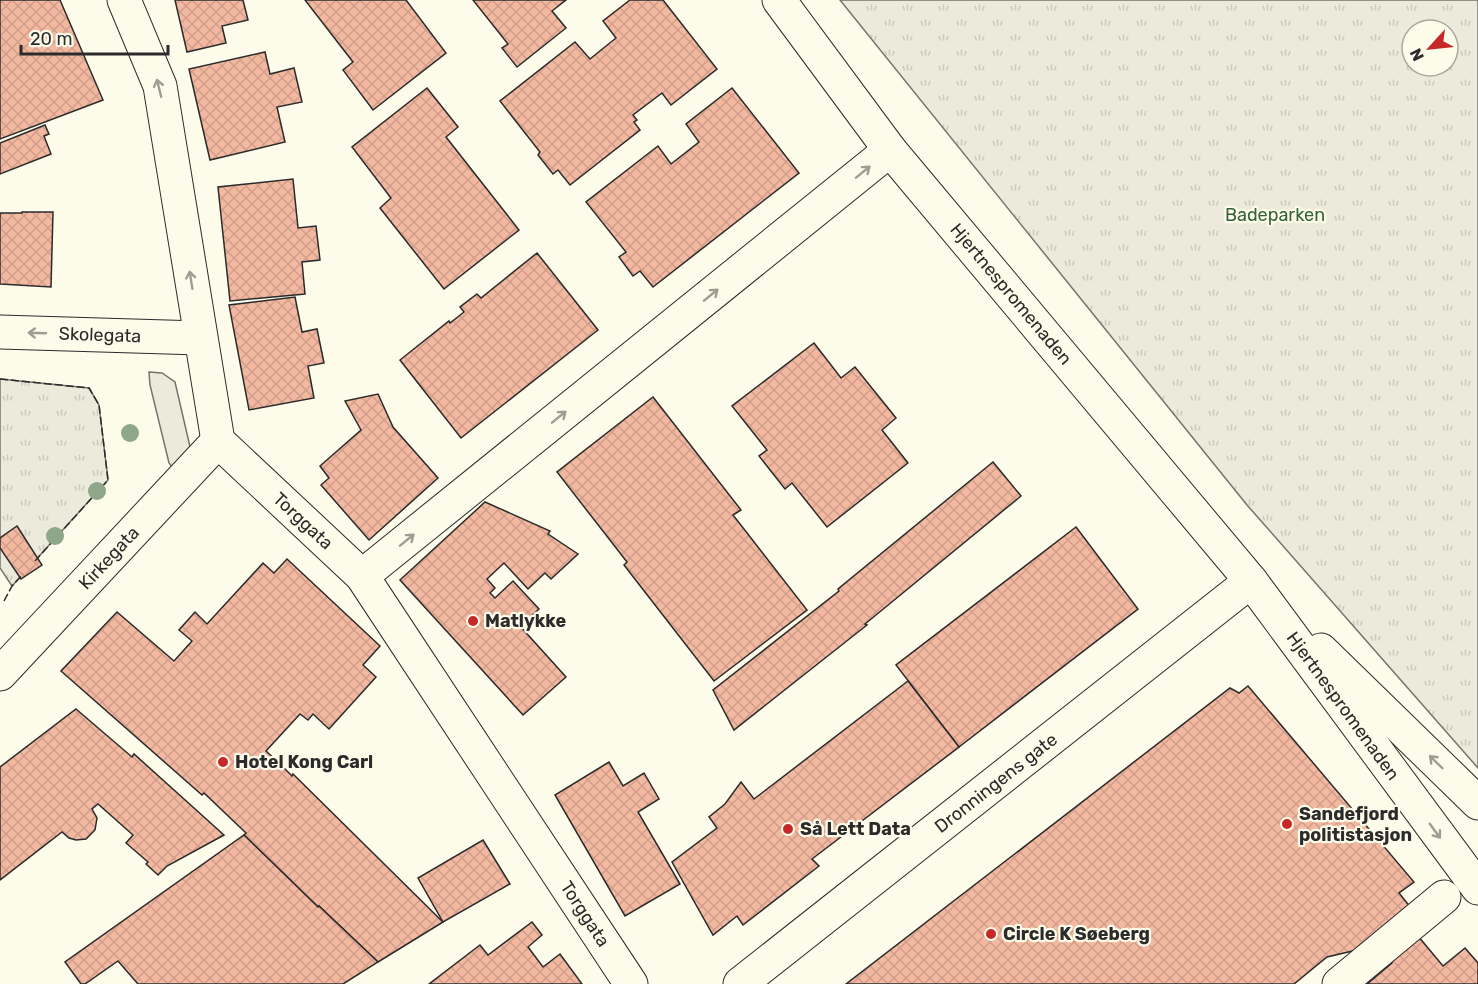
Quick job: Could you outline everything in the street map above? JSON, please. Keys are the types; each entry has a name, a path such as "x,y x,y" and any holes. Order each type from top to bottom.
{"street":[{"path":"124,0 160,86 218,441"},
{"name":"Hjertnespromenaden","path":"779,0 890,150 1251,581 1478,888"},
{"path":"362,576 890,150"},
{"name":"Skolegata","path":"0,332 200,338"},
{"name":"Torggata","path":"218,441 362,576 631,984"},
{"name":"Kirkegata","path":"0,674 218,441"},
{"name":"Hjertnespromenaden","path":"1251,581 1478,803"},
{"name":"Dronningens gate","path":"740,984 1251,581"},
{"path":"1339,984 1444,897"}],"green space":[{"name":"Badeparken","path":"840,0 1478,0 1478,768 1247,505"},
{"path":"149,372 162,373 175,382 191,451 176,472 169,463 150,385"},
{"path":"0,379 89,388 99,405 108,480 12,586 0,568"}],"building":[{"path":"0,0 60,0 103,100 0,139"},
{"path":"175,0 243,0 248,20 222,26 226,43 187,52"},
{"path":"305,0 406,0 446,53 373,110 343,70 353,62"},
{"path":"473,0 566,0 552,11 566,28 517,67 502,48 508,44"},
{"path":"630,0 663,0 717,69 671,105 662,93 633,115 637,120 634,122 640,130 570,185 558,170 553,174 538,155 540,152 500,101 575,42 590,59 616,38 603,21"},
{"path":"265,52 270,74 294,68 302,102 277,107 285,142 210,160 189,69"},
{"path":"427,88 458,127 446,137 519,230 444,289 380,208 391,198 352,147"},
{"path":"732,88 799,173 653,287 640,271 633,276 619,257 626,252 586,202 658,146 671,164 699,142 686,124"},
{"path":"45,125 49,134 44,136 51,154 0,174 0,143"},
{"path":"293,179 298,228 316,226 320,260 302,262 305,294 230,301 218,187"},
{"path":"53,212 51,287 0,284 0,213"},
{"path":"537,253 598,330 461,438 400,360 464,312 460,307 477,294 481,298"},
{"path":"295,297 302,332 317,329 324,363 308,366 314,398 249,410 229,305"},
{"path":"814,343 841,378 855,367 896,418 882,430 908,463 827,527 792,483 785,489 759,456 767,450 732,406"},
{"path":"378,394 393,427 438,478 369,540 321,485 329,478 320,466 361,430 345,401"},
{"path":"653,397 741,510 733,515 807,610 714,681 624,565 627,562 557,472"},
{"path":"993,462 1021,496 865,624 867,625 734,730 713,690 839,591 838,589"},
{"path":"485,502 550,531 548,534 578,554 551,579 545,573 528,589 504,563 487,579 495,588 490,593 495,598 513,581 539,609 520,626 566,677 523,715 400,580"},
{"path":"17,526 42,565 21,579 0,548 0,538"},
{"path":"1076,527 1138,609 959,747 896,665"},
{"name":"Hotel Kong Carl","path":"287,559 380,646 363,665 376,677 329,729 313,714 308,720 300,714 266,751 277,761 279,759 283,762 281,765 292,776 293,774 443,922 378,962 318,907 204,793 202,795 61,671 117,612 174,661 192,641 179,630 195,612 207,624 263,563 274,573"},
{"path":"908,681 959,747 812,859 819,866 743,925 737,916 713,935 672,862 717,828 709,817 725,804 741,782 754,799"},
{"path":"1248,686 1414,882 1399,893 1411,908 1361,949 1327,957 1294,984 846,984 1230,688 1239,693"},
{"path":"76,709 132,757 134,754 224,835 167,866 158,875 146,864 148,862 126,843 133,835 98,804 92,809 97,818 95,830 86,839 69,838 62,832 0,880 0,767"},
{"path":"609,762 623,786 644,773 659,799 638,812 680,884 625,916 555,795"},
{"path":"244,835 378,962 343,984 138,984 118,961 85,984 81,984 65,962"},
{"path":"483,840 510,884 443,922 418,878"},
{"path":"532,922 542,935 528,947 543,967 560,954 582,984 429,984 480,945 488,955"},
{"path":"1418,936 1443,966 1465,948 1478,963 1478,984 1367,984 1392,963"}],"fence":[{"path":"0,379 89,388 99,405 108,480 35,561"},
{"path":"4,601 12,586 23,574"}],"place":[{"name":"Matlykke","path":"473,621"},
{"name":"Hotel Kong Carl","path":"223,762"},
{"name":"Sandefjord politistasjon","path":"1287,824"},
{"name":"Så Lett Data","path":"788,829"},
{"name":"Circle K Søeberg","path":"991,934"}]}
